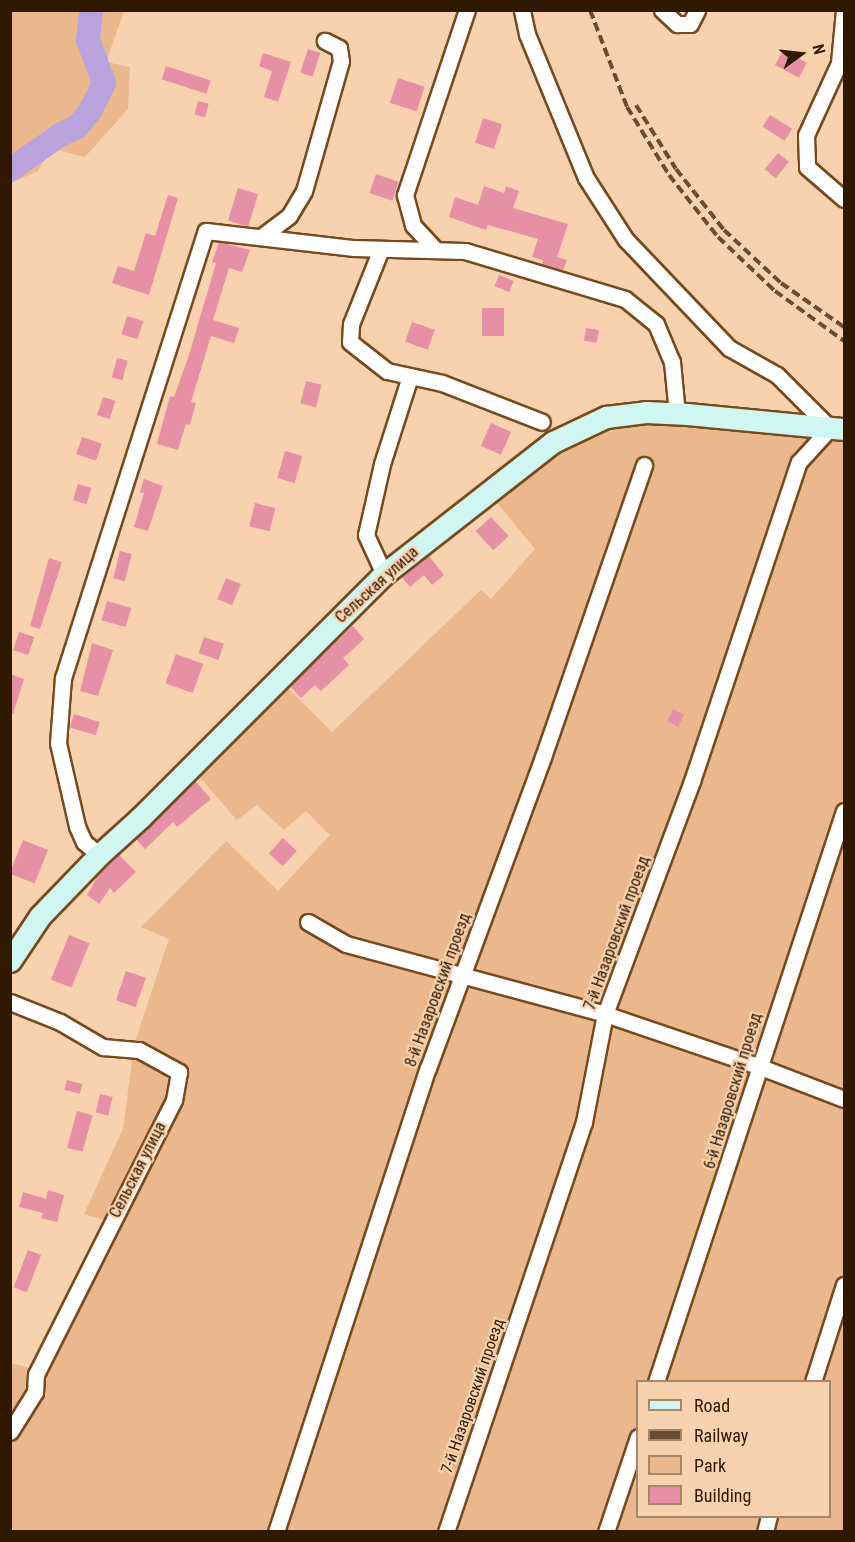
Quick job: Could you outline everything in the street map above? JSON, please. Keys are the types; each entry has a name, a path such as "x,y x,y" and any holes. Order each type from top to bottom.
{"street":[{"path":"436,250 413,225 405,195 467,10"},
{"path":"522,10 527,34 586,178 626,240 729,348 777,375 837,428"},
{"path":"663,10 677,24 690,24 697,10"},
{"path":"844,10 839,63 806,135 807,167 844,199"},
{"path":"261,237 289,216 304,191 341,61 339,48 325,41"},
{"path":"99,855 84,842 76,826 58,743 63,678 206,231 381,249 465,251 625,299 656,324 672,362 677,414"},
{"path":"381,249 351,324 350,342 387,370 442,383 542,422"},
{"path":"384,574 366,535 382,464 410,376"},
{"name":"Сельская улица","path":"10,961 40,916 384,574 553,442 606,417 646,412 837,428"},
{"name":"7-й Назаровский проезд","path":"446,1532 584,1122 605,1014 692,781 799,462 837,428"},
{"name":"8-й Назаровский проезд","path":"276,1532 428,1068 543,757 644,465"},
{"name":"6-й Назаровский проезд","path":"657,1380 728,1171 758,1066 844,811"},
{"path":"308,922 346,944 605,1014 758,1066 844,1099"},
{"name":"Сельская улица","path":"10,1002 60,1022 103,1047 139,1050 178,1072 174,1100 36,1374 35,1392 10,1432"},
{"path":"814,1380 844,1286"},
{"path":"606,1532 636,1443"}],"green space":[{"path":"10,11 124,11 106,62 130,67 128,109 85,157 50,148 38,171 11,183"},
{"path":"646,418 844,435 844,1531 11,1531 10,1363 30,1368 47,1366 115,1223 84,1214 123,1129 134,1045 169,939 141,927 226,841 278,891 330,835 306,811 284,830 257,805 237,820 194,771 283,683 332,732 481,590 491,599 535,549 493,498 562,444 599,426"}],"building":[{"path":"308,49 320,53 313,77 300,73"},
{"path":"783,50 807,63 799,78 775,65"},
{"path":"263,53 291,62 278,102 264,97 272,71 259,66"},
{"path":"166,66 211,81 206,94 162,79"},
{"path":"398,78 425,87 417,111 390,103"},
{"path":"198,101 209,104 205,117 194,115"},
{"path":"770,115 792,129 785,141 763,127"},
{"path":"483,118 502,124 494,149 475,143"},
{"path":"778,153 789,162 776,178 765,169"},
{"path":"376,174 399,182 392,201 369,193"},
{"path":"484,186 504,193 506,186 519,191 513,208 568,224 557,257 567,260 563,270 542,264 543,260 532,257 538,239 488,225 486,230 449,217 455,197 478,205"},
{"path":"238,188 258,194 248,227 228,221"},
{"path":"168,195 178,198 149,295 112,283 118,266 134,271 146,233 155,236"},
{"path":"219,242 250,250 242,272 229,268 213,320 239,328 234,343 211,336 191,402 196,403 190,425 186,424 178,450 157,444 170,396 174,397 189,355 216,263 212,262"},
{"path":"499,275 514,281 509,292 495,286"},
{"path":"482,308 504,308 504,336 482,336"},
{"path":"127,316 143,321 138,339 121,334"},
{"path":"412,322 435,330 428,350 405,342"},
{"path":"586,328 599,330 597,343 584,341"},
{"path":"117,358 128,361 122,380 112,377"},
{"path":"306,381 322,385 316,407 300,403"},
{"path":"103,397 115,401 109,419 97,415"},
{"path":"491,423 511,432 501,455 481,446"},
{"path":"82,437 102,444 96,461 76,454"},
{"path":"285,451 302,456 295,483 277,478"},
{"path":"144,479 163,486 148,531 134,527 144,493 140,492"},
{"path":"78,484 91,488 86,504 73,500"},
{"path":"255,503 275,508 270,531 249,526"},
{"path":"491,517 509,536 493,550 476,531"},
{"path":"120,551 132,554 125,581 113,578"},
{"path":"429,556 444,575 432,585 424,575 410,587 402,578"},
{"path":"49,558 62,562 40,629 30,626"},
{"path":"226,578 241,584 232,605 217,599"},
{"path":"107,601 131,608 126,627 101,620"},
{"path":"353,626 364,639 343,658 349,665 321,691 315,685 301,698 290,686"},
{"path":"19,632 34,637 28,655 13,650"},
{"path":"204,637 224,644 218,660 198,653"},
{"path":"92,643 113,650 98,696 80,691"},
{"path":"176,654 203,664 193,693 165,683"},
{"path":"10,674 24,679 13,714 10,714"},
{"path":"673,709 684,714 678,727 667,722"},
{"path":"74,714 100,722 96,735 70,727"},
{"path":"195,781 211,799 177,827 173,822 145,849 136,839"},
{"path":"283,838 297,851 283,866 269,853"},
{"path":"23,840 48,850 35,883 10,874"},
{"path":"119,855 136,872 114,893 110,888 99,904 87,895 98,876"},
{"path":"69,935 89,943 71,988 51,980"},
{"path":"126,971 146,978 136,1007 116,1000"},
{"path":"67,1080 82,1084 80,1094 64,1090"},
{"path":"100,1094 113,1097 108,1115 96,1113"},
{"path":"77,1111 92,1115 83,1152 67,1148"},
{"path":"48,1190 64,1195 57,1222 41,1218 43,1213 19,1207 23,1192 46,1199"},
{"path":"28,1250 41,1255 27,1292 14,1287"}],"waterway":[{"path":"10,170 60,135 77,127 90,111 104,83 88,40 91,10"}],"railway":[{"path":"590,10 627,107 669,175 718,237 775,291 844,341"},
{"path":"636,105 676,169 724,230 781,283 844,327"}]}
